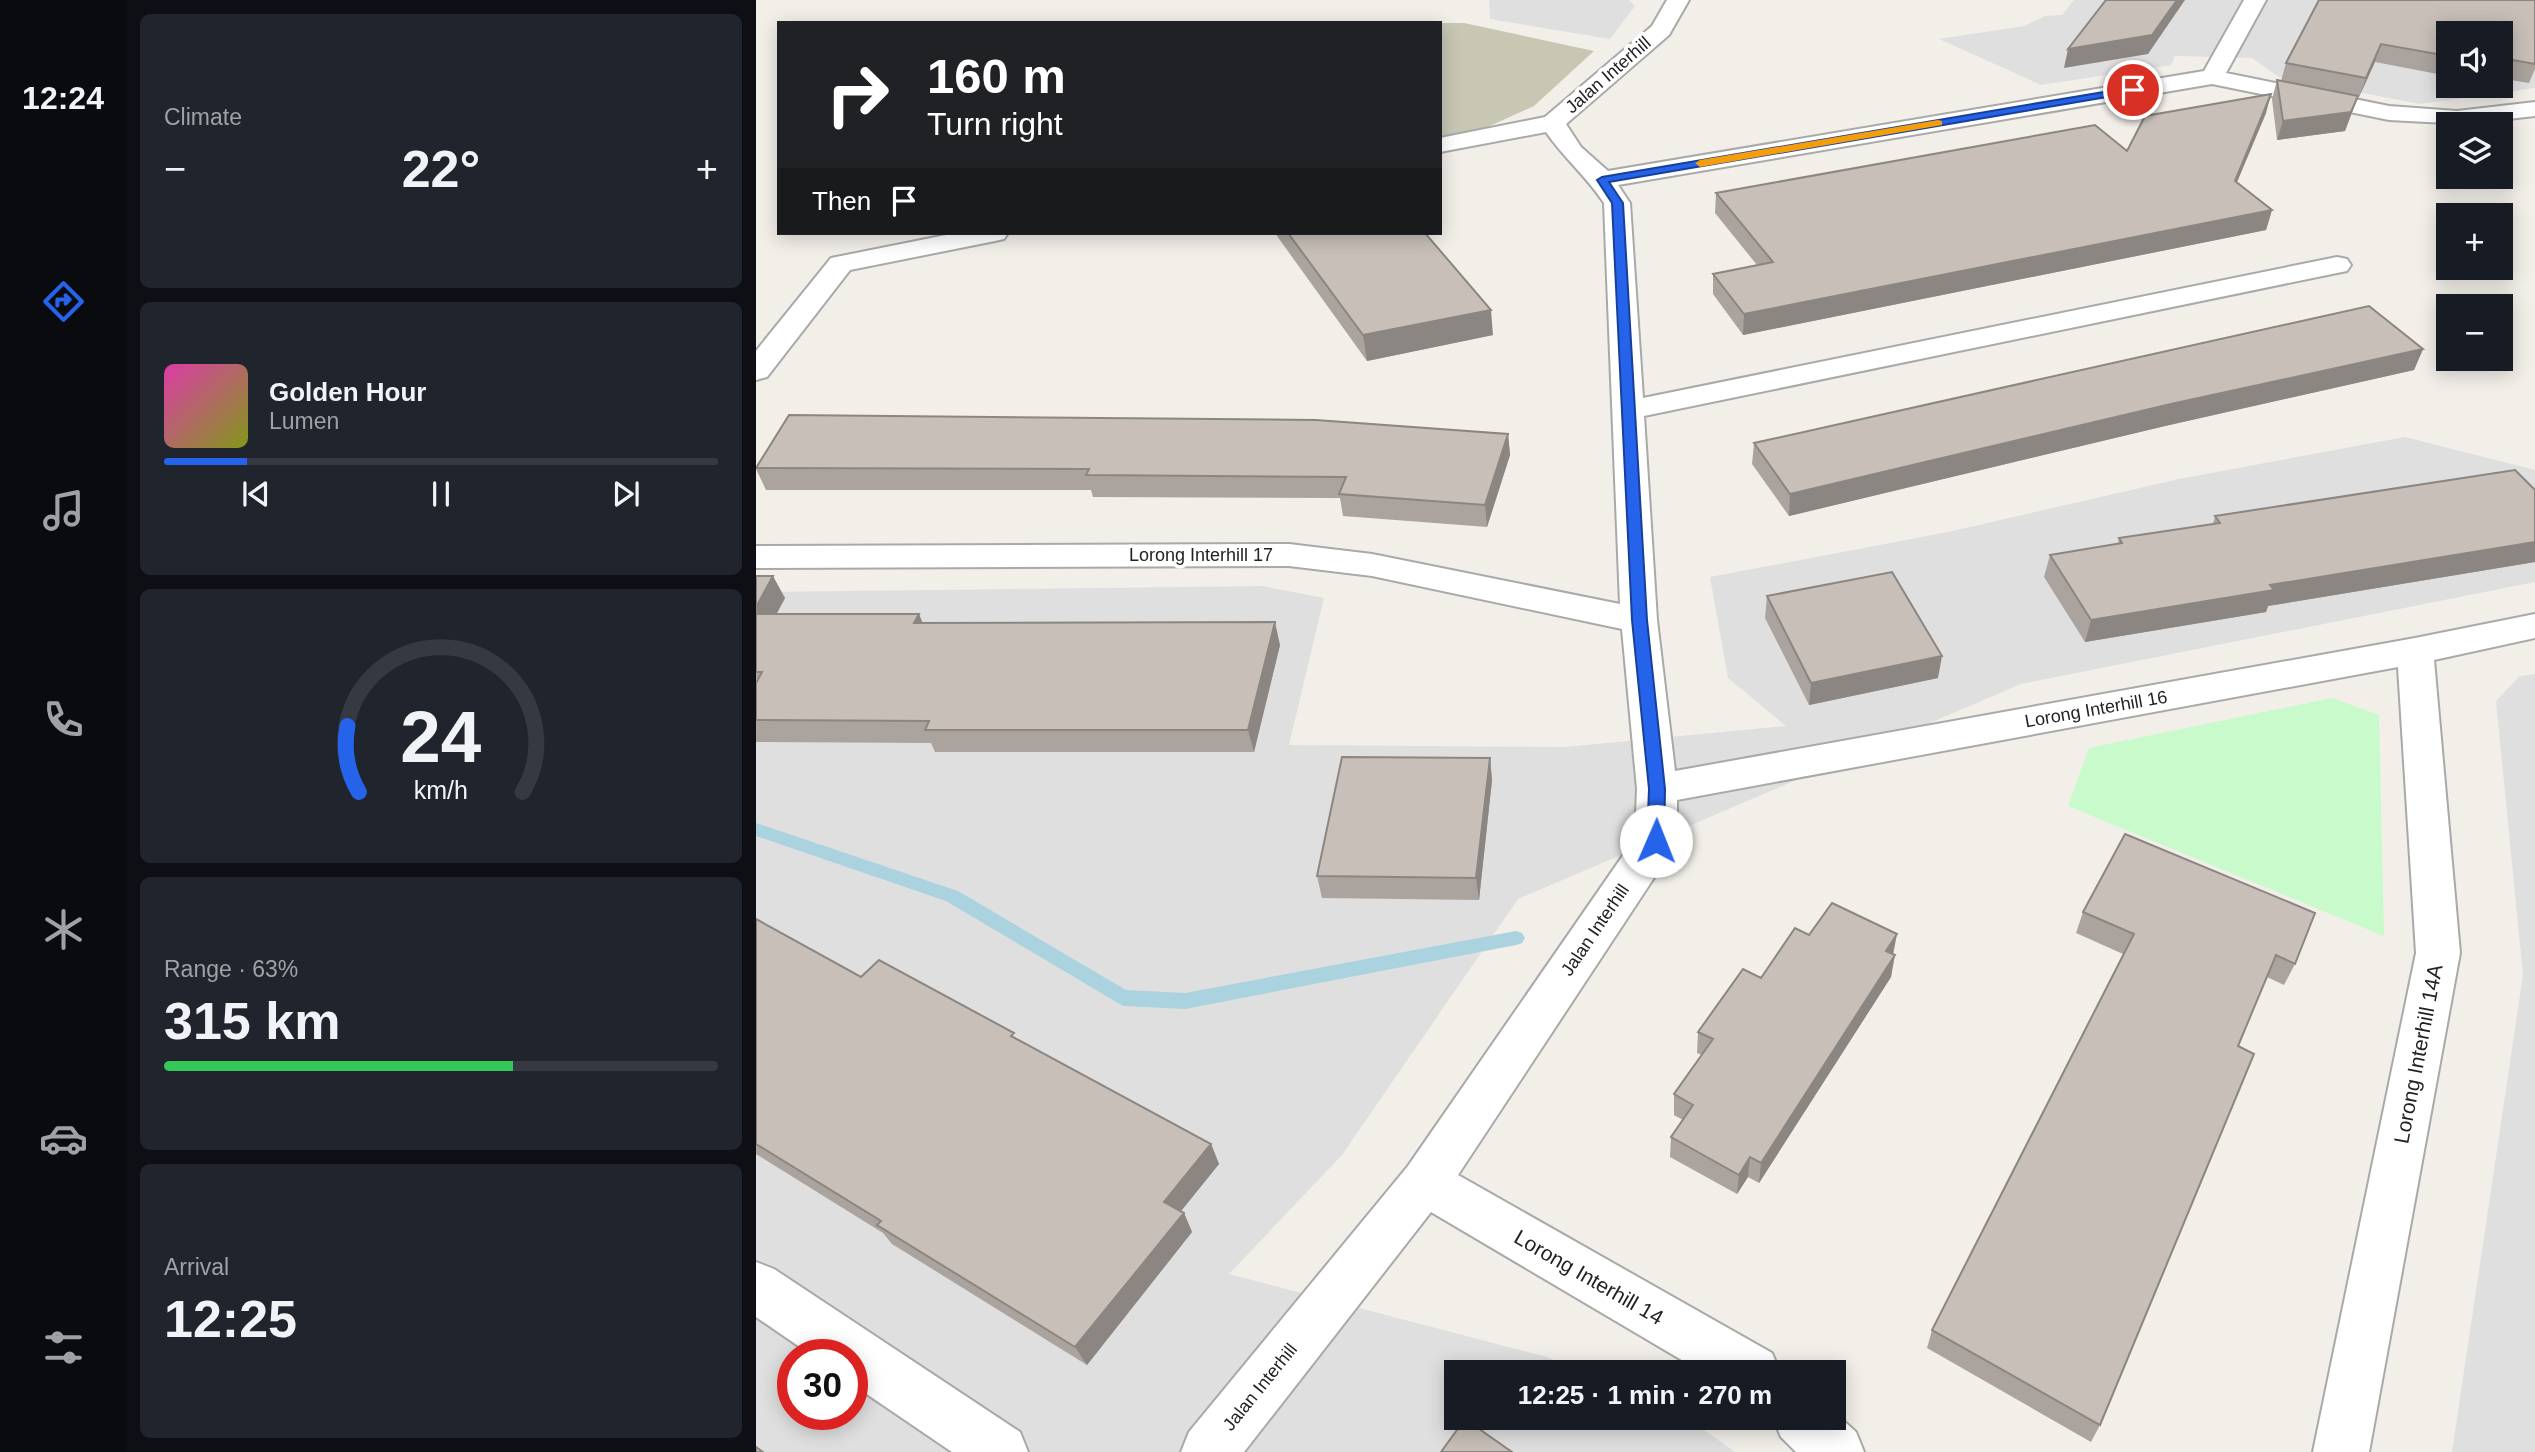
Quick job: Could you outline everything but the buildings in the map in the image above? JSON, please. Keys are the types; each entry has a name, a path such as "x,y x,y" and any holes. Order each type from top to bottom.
{"street":[{"name":"Jalan Interhill","path":"1209,1452 1425,1182 1656,841 1657,789 1639,620 1617,203 1602,180 1572,152 1553,123 1661,30 1678,0"},
{"path":"2212,76 2255,0"},
{"path":"1602,180 2212,76 2389,113 2457,118 2535,109"},
{"path":"1442,145 1553,123"},
{"path":"756,371 841,264 985,235"},
{"path":"1629,410 2337,265"},
{"name":"Lorong Interhill 17","path":"756,557 1289,555 1372,565 1639,620"},
{"name":"Lorong Interhill 16","path":"1657,789 2415,651 2535,626"},
{"name":"Lorong Interhill 14A","path":"2341,1452 2438,953 2415,651"},
{"name":"Lorong Interhill 14","path":"1425,1182 1733,1360"},
{"path":"756,1287 1000,1452"},
{"path":"1813,1430 1836,1452"}],"shaded area":[{"path":"1489,0 1629,0 1635,6 1610,39 1490,19"},
{"path":"2074,0 2535,0 2535,88 2513,91 2513,21 2436,21 2436,98 2463,98 2420,104 2279,77 2252,58 2175,56 2171,65 2041,85 1939,39 2024,26 2045,16 2062,15"},
{"path":"1442,23 1464,23 1594,51 1534,106 1481,130 1442,137"},
{"path":"2405,437 2535,470 2535,582 2021,684 1518,899 1342,1155 1229,1274 1554,1360 1444,1360 1444,1430 1704,1430 1735,1452 756,1452 756,592 1263,586 1324,598 1289,745 1565,747 1786,726 1728,678 1710,577 1948,532 2179,479"},
{"path":"2535,674 2535,1452 2452,1452 2523,975 2496,701 2520,676"}],"green space":[{"path":"2332,698 2379,715 2384,936 2068,806 2089,748"}],"waterway":[{"path":"756,829 952,896 1123,998 1185,1001 1516,938"}],"slow traffic":[{"path":"1700,163 1938,123"}],"route":[{"path":"1656,841 1657,789 1639,620 1617,203 1602,180 2133,90"}]}
